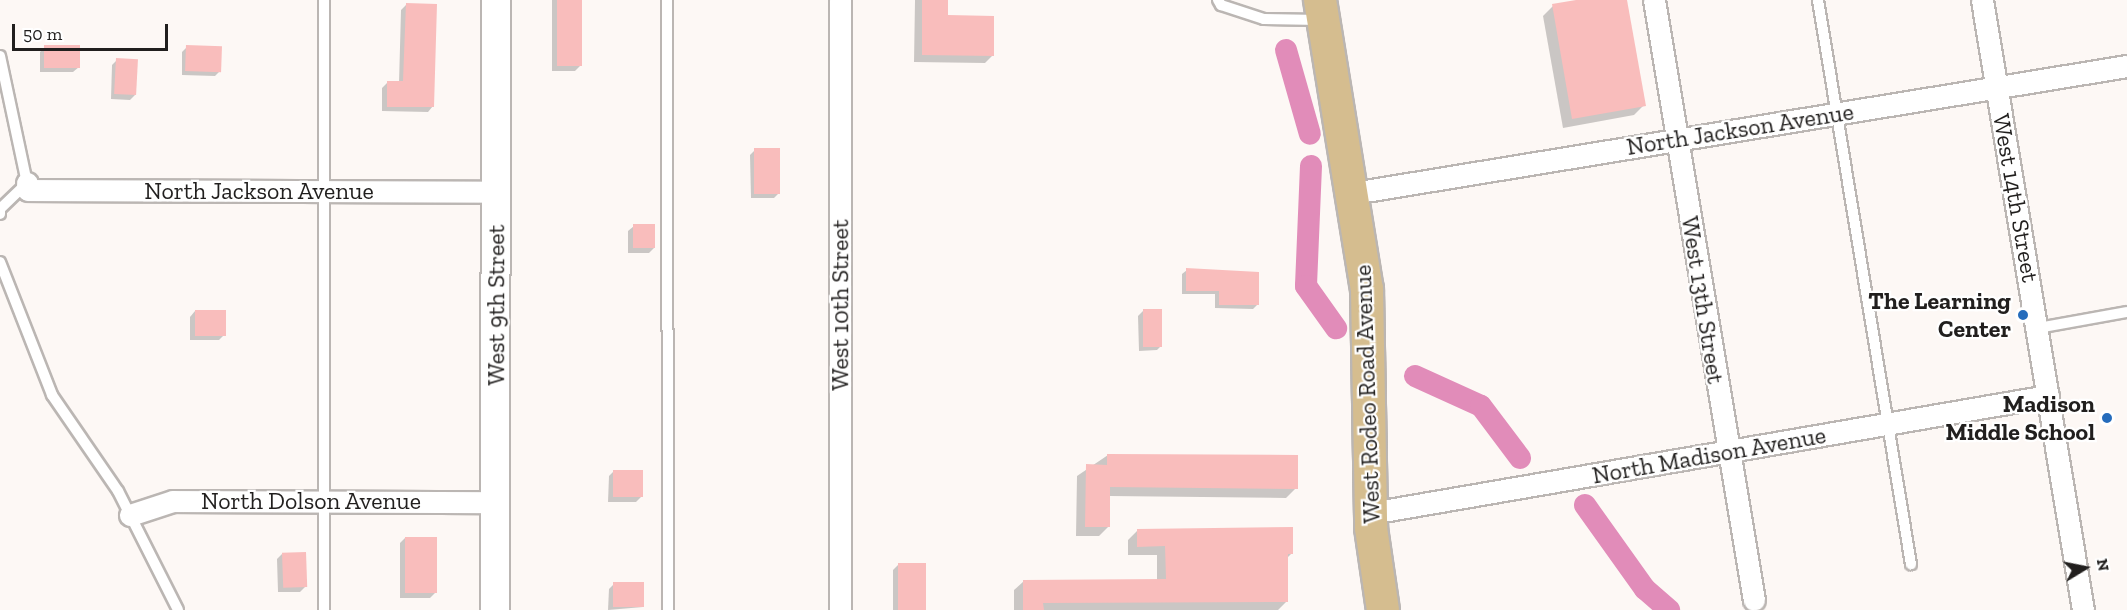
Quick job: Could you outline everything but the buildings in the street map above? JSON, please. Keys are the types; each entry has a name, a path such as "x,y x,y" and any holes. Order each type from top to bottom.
{"main road":[{"name":"West Rodeo Road Avenue","path":"1322,10 1367,289 1371,513 1383,610"}],"street":[{"name":"West 9th Street","path":"495,610 496,0"},
{"name":"West 10th Street","path":"840,0 840,610"},
{"name":"West 13th Street","path":"1654,0 1754,600"},
{"name":"West 14th Street","path":"1982,0 2083,610"},
{"name":"North Jackson Avenue","path":"1353,193 2127,66"},
{"name":"North Jackson Avenue","path":"27,183 28,190 496,192"},
{"name":"North Madison Avenue","path":"1371,513 2048,396"},
{"name":"North Dolson Avenue","path":"130,515 173,501 495,502"}],"lane":[{"path":"324,0 324,610"},
{"path":"667,0 668,610"},
{"path":"1218,0 1221,5 1264,19 1322,10"},
{"path":"1818,0 1886,424 1911,564"},
{"path":"0,56 27,183 0,209 0,214"},
{"path":"0,262 52,395 118,491 178,610"},
{"path":"2038,328 2127,312"}],"waterway":[{"path":"1286,50 1310,134"},
{"path":"1311,166 1306,286 1336,328"},
{"path":"1415,376 1481,406 1520,458"},
{"path":"1585,505 1645,589 1669,610"}],"place":[{"name":"The Learning Center","path":"2023,315"},
{"name":"Madison Middle School","path":"2107,418"}]}
